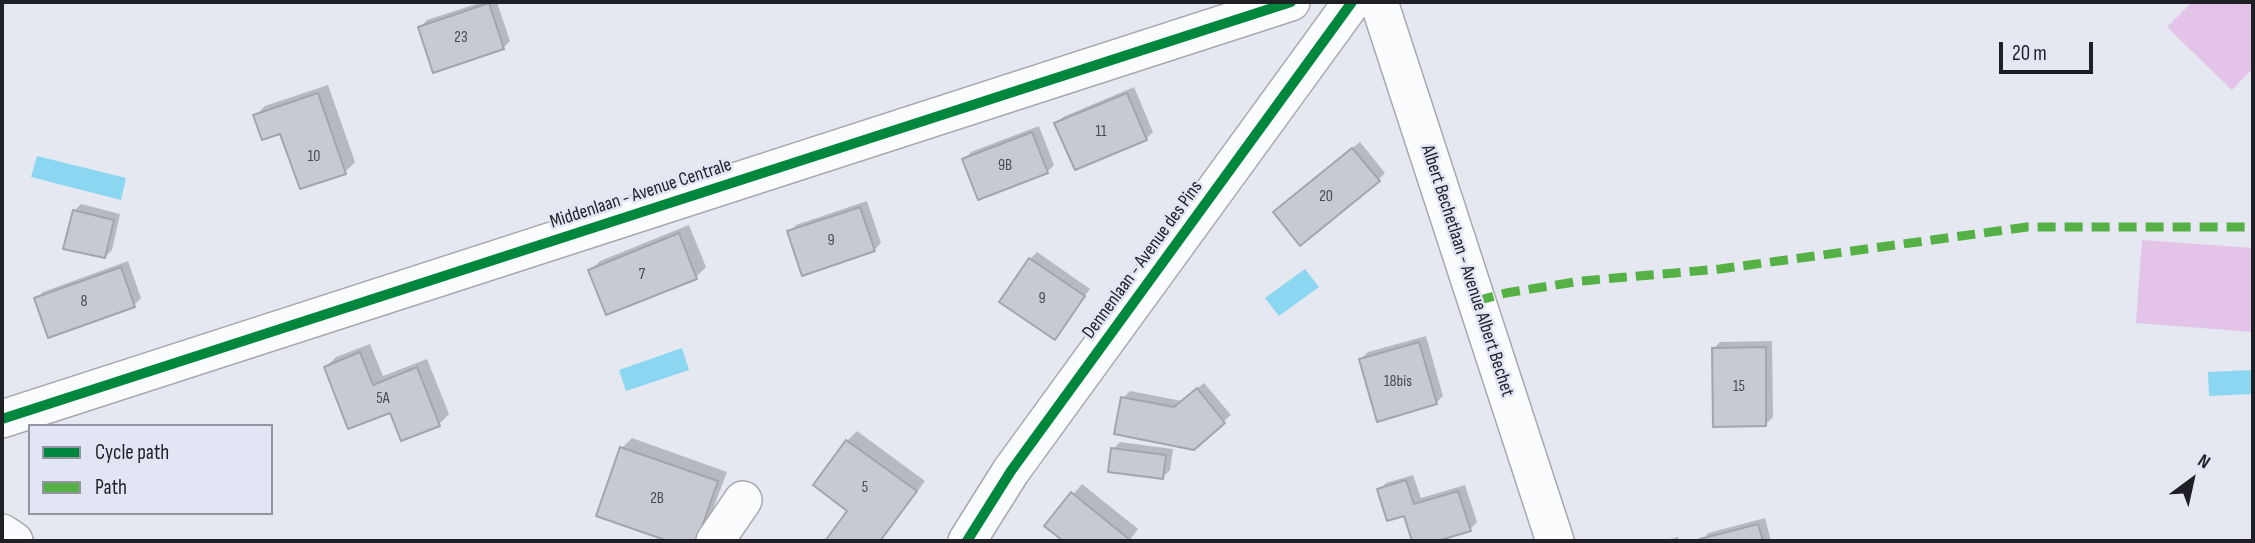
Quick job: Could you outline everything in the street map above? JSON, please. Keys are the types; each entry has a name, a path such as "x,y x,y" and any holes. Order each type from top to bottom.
{"street":[{"name":"Middenlaan - Avenue Centrale","path":"2,419 1291,2"},
{"name":"Dennenlaan - Avenue des Pins","path":"967,541 1011,471 1352,2"},
{"name":"Albert Bechetlaan - Avenue Albert Bechet","path":"1379,2 1555,541"},
{"path":"715,541 743,499"},
{"path":"2,533 14,541"}],"shaded area":[{"path":"2192,2 2253,2 2253,68 2232,90 2167,27"},
{"path":"2142,240 2253,248 2253,332 2136,323"}],"water":[{"path":"37,156 126,178 121,200 31,177"},
{"path":"1305,269 1319,287 1279,316 1265,298"},
{"path":"682,348 689,370 626,391 619,370"},
{"path":"2253,370 2253,394 2209,396 2208,372"}],"building":[{"path":"489,3 504,49 433,73 418,27"},
{"path":"318,93 346,174 300,189 280,134 262,140 253,115"},
{"path":"1127,93 1147,140 1075,170 1054,123"},
{"path":"1032,132 1048,173 978,200 962,159"},
{"path":"1352,148 1380,181 1300,246 1273,212"},
{"path":"860,207 875,251 802,276 787,231"},
{"path":"73,210 114,220 105,258 63,249"},
{"path":"679,233 697,279 606,315 588,270"},
{"path":"1029,258 1085,296 1055,340 999,302"},
{"path":"121,267 135,307 48,338 34,298"},
{"path":"1419,342 1437,404 1377,422 1359,359"},
{"path":"1766,347 1766,426 1713,427 1712,348"},
{"path":"360,352 373,385 417,367 440,426 401,441 390,413 348,429 324,367"},
{"path":"1197,388 1225,423 1194,450 1114,434 1121,397 1174,407"},
{"path":"846,440 917,491 880,541 825,541 847,511 813,485"},
{"path":"620,447 718,481 697,541 668,541 596,516"},
{"path":"1111,448 1166,455 1163,479 1108,472"},
{"path":"1406,480 1414,504 1458,491 1471,531 1437,541 1412,541 1404,516 1387,521 1377,489"},
{"path":"1071,492 1130,540 1063,541 1044,526"},
{"path":"1758,524 1763,541 1700,541 1700,539"}],"marked path":[{"path":"1476,301 1506,293 1581,281 1720,269 2027,227 2253,227"}],"cycle path":[{"path":"2,419 1291,2"},
{"path":"967,541 1011,471 1352,2"}]}
